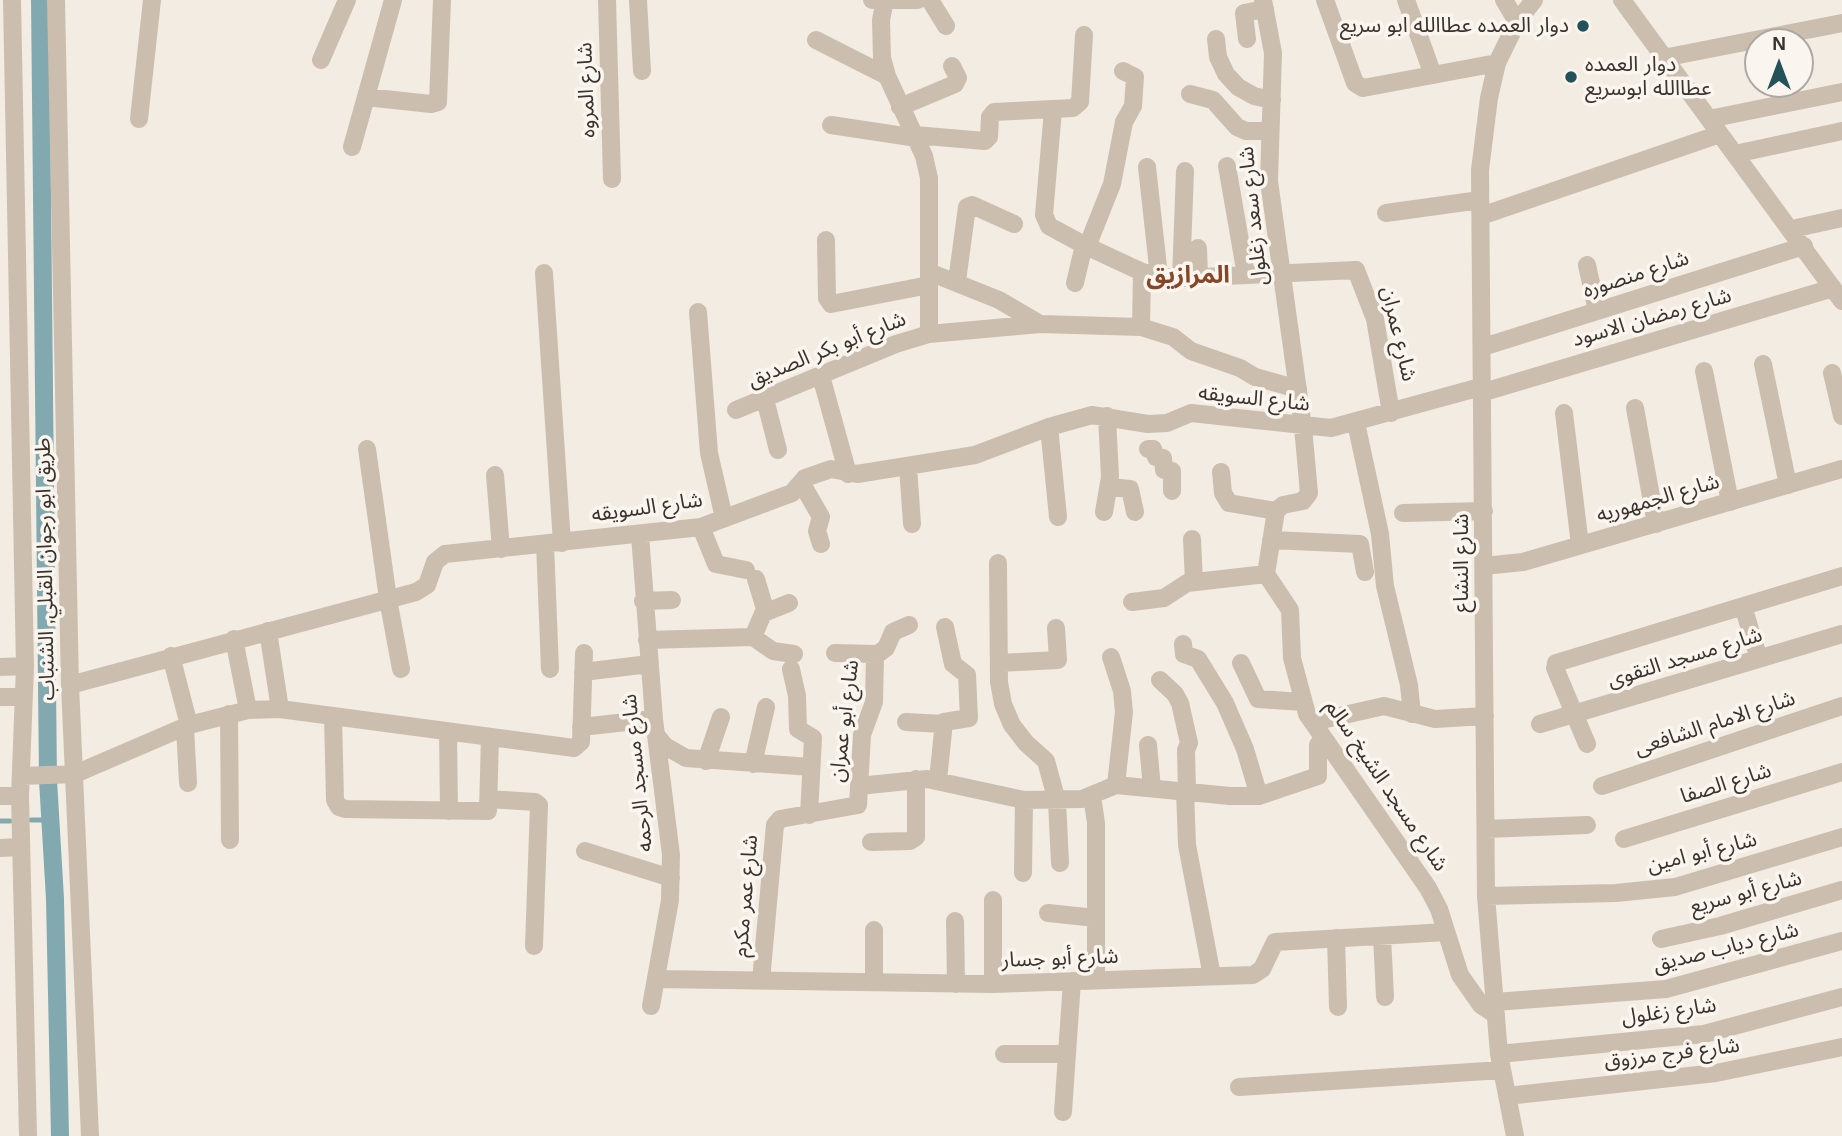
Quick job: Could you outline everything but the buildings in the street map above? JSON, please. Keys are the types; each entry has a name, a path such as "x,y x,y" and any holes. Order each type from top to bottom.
{"street":[{"name":"طريق ابو رجوان القبلي, الشنباب","path":"12,0 23,697 28,776 20,796 28,1136"},
{"name":"طريق ابو رجوان القبلي, الشنباب","path":"56,0 71,774 90,1136"},
{"path":"139,119 152,0"},
{"path":"321,60 347,0"},
{"path":"352,147 393,0"},
{"path":"366,97 431,104 438,102 442,0"},
{"name":"شارع المروه","path":"607,0 612,178"},
{"path":"638,0 642,71"},
{"path":"918,0 880,1 880,39 887,76 916,136 929,178 929,334"},
{"path":"930,0 946,26"},
{"path":"1325,0 1355,83 1360,87 1366,89 1497,63"},
{"path":"1406,0 1433,75"},
{"path":"1504,0 1517,22"},
{"name":"شارع النشاع","path":"1514,1136 1501,1062 1486,896 1481,208 1483,134 1497,63 1517,22 1534,0"},
{"path":"1629,1 1663,58 1792,229 1838,295"},
{"path":"1247,39 1244,13 1264,5"},
{"name":"شارع سعد زغلول","path":"1264,5 1273,53 1269,181 1303,427"},
{"path":"1663,58 1842,23"},
{"path":"831,125 916,136 985,141 989,137 990,117 995,112 1069,109 1080,102 1084,35"},
{"path":"1216,39 1218,57 1226,74 1238,88 1254,96 1272,100"},
{"path":"816,40 887,76"},
{"path":"900,107 955,85 958,78 952,66"},
{"path":"1075,283 1085,246 1112,184 1124,122 1133,106 1135,77 1123,71"},
{"path":"1709,119 1842,92"},
{"path":"1190,94 1213,100 1237,127 1246,131 1269,131"},
{"path":"1053,110 1044,215 1049,226 1085,246 1151,274 1190,278 1282,273"},
{"path":"1735,154 1842,131"},
{"path":"1386,213 1481,208 1720,134"},
{"path":"1227,166 1247,275"},
{"path":"1140,327 1151,274 1147,167"},
{"path":"1185,171 1190,278"},
{"path":"957,282 967,207 972,205 1014,224"},
{"path":"1792,229 1842,218"},
{"path":"827,240 827,298 831,304 929,279 957,282 1040,324"},
{"name":"شارع منصوره","path":"1483,347 1804,246"},
{"path":"1190,278 1198,248"},
{"path":"1587,265 1597,311"},
{"name":"شارع عمران","path":"1282,273 1354,269 1360,273 1375,319 1391,413"},
{"path":"544,273 554,544 550,669"},
{"name":"شارع رمضان الاسود","path":"1483,389 1838,295"},
{"path":"698,312 706,427 724,518"},
{"name":"شارع أبو بكر الصديق","path":"736,410 896,344 929,334 1040,324 1140,327 1173,337 1191,351 1240,368 1255,377 1298,389"},
{"path":"1763,364 1788,485"},
{"path":"1704,371 1730,502"},
{"path":"1832,373 1842,416"},
{"path":"821,376 848,474"},
{"name":"شارع السويقه","path":"70,684 422,589 430,580 435,562 445,554 701,527 792,493 808,476 831,468 848,474 975,455 1077,418 1107,416 1148,424 1167,423 1191,413 1331,428 1483,389"},
{"path":"765,399 778,450"},
{"path":"1635,408 1656,524"},
{"path":"1564,414 1580,545"},
{"path":"1104,512 1109,487 1107,416"},
{"path":"1356,423 1379,525 1385,586 1409,685 1412,714"},
{"path":"1147,469 1148,424"},
{"path":"1049,427 1058,517"},
{"path":"1132,602 1164,598 1183,584 1266,574 1276,511 1281,506 1303,501 1308,496 1303,427"},
{"path":"367,449 388,599 401,668"},
{"path":"1148,449 1154,450 1156,457 1163,458 1164,470 1172,471 1172,491"},
{"path":"908,466 912,524"},
{"name":"شارع الجمهوريه","path":"1485,566 1523,562 1842,469"},
{"path":"1221,472 1223,493 1229,503 1276,511"},
{"path":"495,475 500,549"},
{"path":"802,485 821,517 817,531 821,544"},
{"path":"1109,487 1130,489 1135,512"},
{"path":"1403,513 1484,511"},
{"path":"701,527 716,564 751,574 765,604 764,614 753,637"},
{"name":"شارع مسجد الرحمه","path":"640,535 643,601 669,832 671,878 651,1006"},
{"path":"1192,539 1194,582"},
{"path":"1272,540 1360,544 1365,572"},
{"path":"998,563 999,663 1003,704 1012,725 1026,743 1046,761 1057,801 1060,863"},
{"name":"شارع مسجد الشيخ سالم","path":"1266,574 1290,610 1292,658 1303,702 1313,722 1428,887 1460,975 1475,998 1495,1009"},
{"path":"1587,744 1555,668 1556,663 1842,576"},
{"path":"643,601 672,600"},
{"path":"764,614 789,603"},
{"path":"1743,606 1759,659"},
{"name":"شارع أبو عمران","path":"782,819 857,807 862,735 874,702 876,654 886,648 893,632 909,625"},
{"path":"906,722 943,724 949,719 970,718 967,675 953,664 945,626"},
{"path":"999,663 1058,660 1056,628"},
{"path":"268,631 280,709"},
{"name":"شارع مسجد التقوى","path":"1541,724 1842,634"},
{"path":"647,640 753,637 773,652 792,661 798,729 813,738 809,815"},
{"path":"234,639 248,710"},
{"path":"1183,644 1184,654 1198,659 1225,704 1245,749 1259,796"},
{"path":"28,776 71,774 187,726 248,710 280,709 574,748 581,742 584,653"},
{"path":"835,653 876,654"},
{"path":"171,656 187,726 188,783"},
{"path":"1111,657 1122,691 1124,712 1116,785"},
{"path":"1241,663 1258,699 1303,702"},
{"path":"583,672 649,664"},
{"path":"0,667 24,666"},
{"path":"1160,680 1175,694 1180,703 1189,743 1186,750 1187,845 1212,976"},
{"path":"0,697 23,697"},
{"path":"1313,722 1384,706 1435,719 1485,716"},
{"name":"شارع الامام الشافعى","path":"1602,786 1842,706"},
{"path":"753,764 766,707"},
{"path":"229,713 230,840"},
{"path":"333,717 335,800 339,807 486,812 489,809 490,737"},
{"path":"706,761 721,717"},
{"path":"939,780 943,724"},
{"path":"581,727 656,728 675,754 706,761 811,767"},
{"path":"448,731 449,811"},
{"path":"859,786 916,779 939,780 997,796 1057,801 1092,796 1116,785 1259,796 1318,776 1318,746 1324,738"},
{"path":"1148,746 1152,788"},
{"name":"شارع الصفا","path":"1624,839 1842,772"},
{"path":"871,842 915,839 918,834 916,779"},
{"path":"0,796 20,796"},
{"path":"1092,796 1096,823 1096,981"},
{"path":"489,799 535,802 539,805 534,946"},
{"path":"1023,873 1024,800"},
{"name":"شارع عمر مكرم","path":"761,981 775,825 782,819"},
{"path":"1486,829 1587,825"},
{"name":"شارع أبو امين","path":"1486,896 1616,894 1675,887 1842,837"},
{"path":"0,848 21,847"},
{"path":"585,851 671,878"},
{"name":"شارع أبو سريع","path":"1661,939 1720,926 1842,890"},
{"path":"993,900 993,984"},
{"path":"1048,913 1096,918"},
{"path":"955,921 956,984"},
{"path":"874,930 874,982"},
{"name":"شارع أبو جسار","path":"656,979 993,984 1257,974 1264,966 1275,942 1446,932"},
{"path":"1382,936 1385,997"},
{"path":"1336,939 1338,1007"},
{"name":"شارع دياب صديق","path":"1495,1009 1666,989 1842,941"},
{"path":"1063,1112 1072,981"},
{"name":"شارع زغلول","path":"1239,1087 1501,1062 1704,1034 1842,997"},
{"name":"شارع فرج مرزوق","path":"1507,1096 1716,1073 1842,1047"},
{"path":"1004,1054 1067,1054"}],"waterway":[{"path":"40,0 48,780 55,899 60,1136"},
{"path":"31,820 51,820"},
{"path":"0,821 10,821"}],"place":[{"name":"دوار العمده عطاالله ابو سريع","path":"1583,26"},
{"name":"دوار العمده عطاالله ابوسريع","path":"1571,77"}],"district":[{"name":"المرازيق","path":"1188,276"}]}
